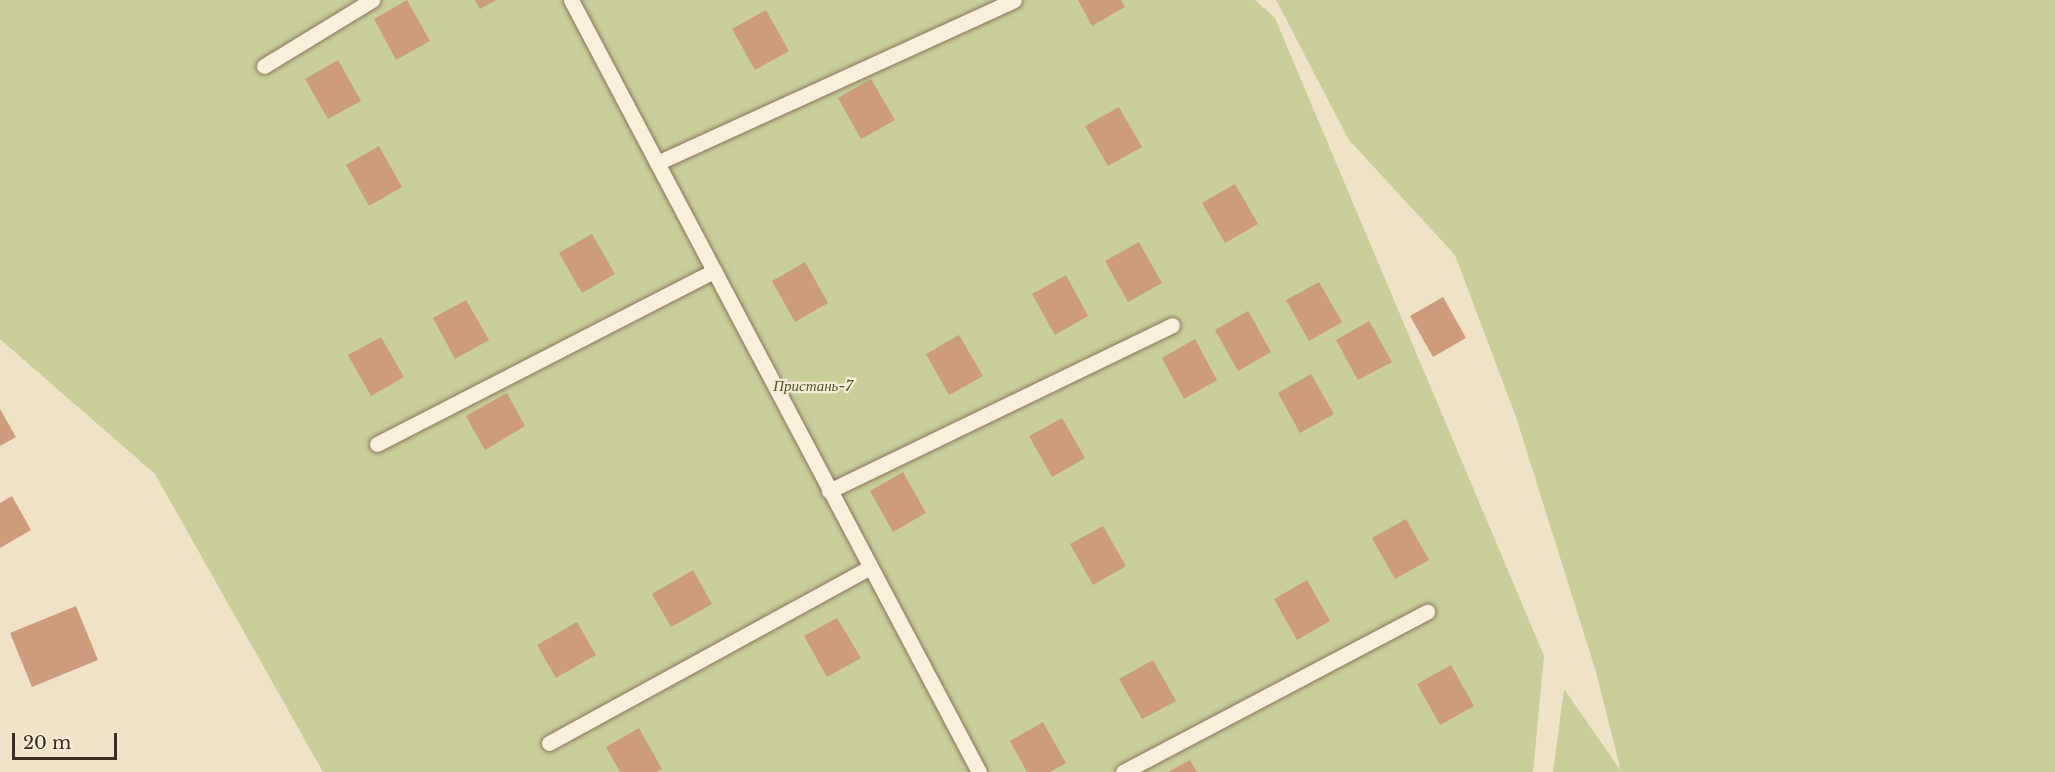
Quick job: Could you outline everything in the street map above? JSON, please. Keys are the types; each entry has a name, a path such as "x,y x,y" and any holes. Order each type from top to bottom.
{"lane":[{"path":"264,66 372,0"},
{"path":"571,0 979,772"},
{"path":"657,163 1014,0"},
{"path":"377,444 714,271"},
{"path":"829,491 1172,325"},
{"path":"549,743 870,567"},
{"path":"1123,772 1427,612"}],"green space":[{"name":"Пристань-7","path":"0,0 1255,0 1275,18 1544,656 1533,772 323,772 155,474 0,339"},
{"path":"1276,0 2055,0 2055,772 1553,772 1564,689 1621,771 1596,672 1516,417 1455,255 1349,140"}],"building":[{"path":"407,0 430,41 396,60 374,19"},
{"path":"475,0 496,0 480,9"},
{"path":"1078,0 1121,0 1125,7 1092,26"},
{"path":"766,10 789,51 755,70 732,29"},
{"path":"338,60 361,101 328,119 305,79"},
{"path":"871,79 895,120 861,139 838,98"},
{"path":"1119,107 1142,147 1108,166 1085,126"},
{"path":"379,146 402,187 369,206 346,165"},
{"path":"1235,184 1258,224 1225,243 1202,203"},
{"path":"592,234 615,274 582,293 559,253"},
{"path":"1139,242 1162,283 1128,302 1105,261"},
{"path":"805,262 828,303 795,322 772,281"},
{"path":"1066,275 1088,316 1055,335 1032,294"},
{"path":"1319,282 1342,322 1309,341 1286,300"},
{"path":"1443,297 1466,338 1433,357 1410,316"},
{"path":"466,300 489,340 455,359 433,318"},
{"path":"1248,311 1271,352 1238,371 1215,330"},
{"path":"1369,321 1392,362 1358,380 1336,340"},
{"path":"959,335 983,376 949,395 926,354"},
{"path":"381,337 404,377 371,396 348,355"},
{"path":"1195,339 1217,380 1184,399 1162,358"},
{"path":"1311,374 1334,414 1300,433 1278,393"},
{"path":"507,393 525,426 485,450 466,416"},
{"path":"0,409 16,437 0,446"},
{"path":"1062,418 1085,458 1052,477 1029,436"},
{"path":"903,472 926,513 893,532 870,491"},
{"path":"12,496 31,530 0,548 0,503"},
{"path":"1406,519 1429,560 1395,579 1372,538"},
{"path":"1103,526 1126,566 1093,585 1070,544"},
{"path":"693,570 712,604 671,627 652,594"},
{"path":"1307,580 1330,621 1297,640 1274,599"},
{"path":"76,606 98,660 32,687 10,633"},
{"path":"837,618 861,658 827,677 804,636"},
{"path":"577,622 596,655 556,678 537,645"},
{"path":"1153,660 1176,701 1142,719 1119,679"},
{"path":"1451,665 1474,706 1440,725 1417,684"},
{"path":"1043,722 1066,763 1050,772 1027,772 1010,741"},
{"path":"639,728 662,769 657,772 620,772 606,747"},
{"path":"1190,760 1197,772 1168,772"}]}
